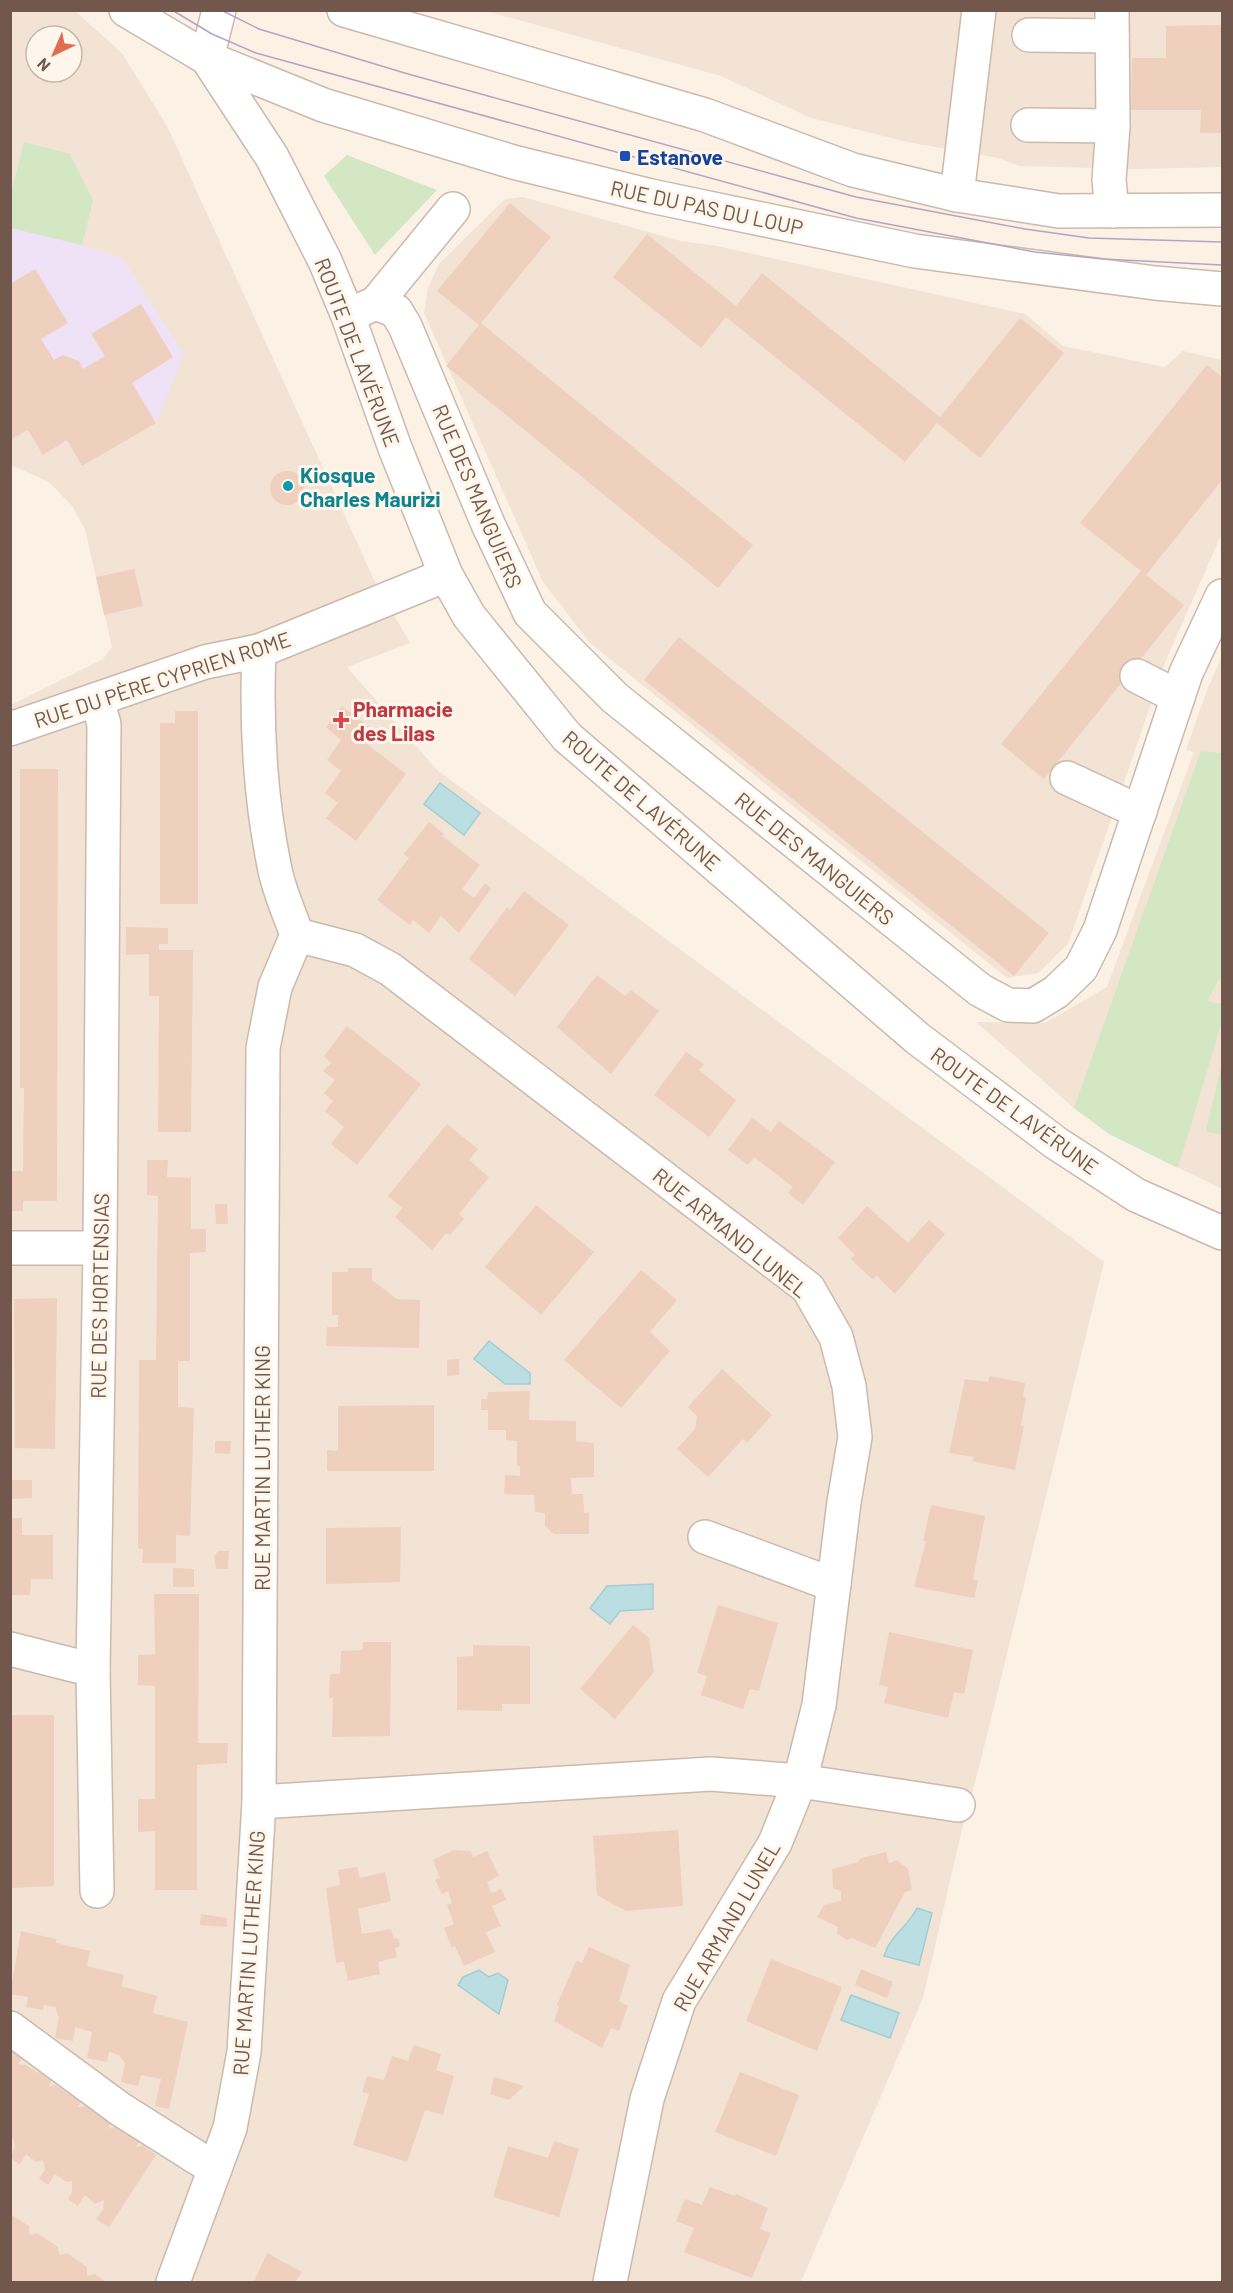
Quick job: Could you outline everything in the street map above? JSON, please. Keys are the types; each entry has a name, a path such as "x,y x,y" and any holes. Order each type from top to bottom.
{"street":[{"name":"ROUTE DE LAVÉRUNE","path":"126,10 207,58 272,157 325,261 362,309 395,448 446,575 473,621 567,737 917,1038 1056,1143 1136,1195 1222,1233"},
{"path":"207,58 219,10"},
{"path":"344,10 705,115 853,170 957,195 1059,211 1222,210"},
{"path":"957,195 980,10"},
{"path":"1029,35 1112,23 1113,126 1109,180 1112,211"},
{"name":"RUE DU PAS DU LOUP","path":"207,58 323,105 513,162 651,196 915,251 1155,283 1222,289"},
{"path":"1029,125 1113,126"},
{"path":"362,309 453,209"},
{"name":"RUE DES MANGUIERS","path":"362,309 396,311 405,326 488,524 530,614 615,698 980,990 1008,1005 1033,1006 1056,992 1082,968 1100,930 1186,674 1222,596"},
{"name":"RUE DU PÈRE CYPRIEN ROME","path":"10,729 205,662 259,651 446,575"},
{"path":"259,651 258,697 265,801 274,868 297,935"},
{"path":"1137,676 1178,697"},
{"name":"RUE DES HORTENSIAS","path":"97,700 104,724 100,1248 93,1670 97,1892"},
{"path":"1067,778 1140,812"},
{"name":"RUE ARMAND LUNEL","path":"297,935 355,950 390,969 808,1288 836,1337 849,1386 855,1437 819,1705 800,1781 775,1843 680,2001 647,2098 610,2283"},
{"name":"RUE MARTIN LUTHER KING","path":"173,2283 230,2128 244,2052 260,1802 263,1048 275,987 297,935"},
{"path":"10,1248 100,1248"},
{"path":"705,1537 834,1585"},
{"path":"10,1649 93,1670"},
{"path":"260,1802 711,1774 800,1781 958,1804"},
{"path":"10,2028 120,2109 215,2169"}],"shaded area":[{"path":"11,11 75,11 122,53 167,126 375,582 410,643 347,667 437,770 1104,1262 961,1833 923,1998 801,2282 11,2282 11,705 103,659 112,647 85,529 72,506 49,482 11,465"},
{"path":"486,11 1222,11 1222,167 1136,169 1019,166 998,158 907,142 811,118 721,76"},
{"path":"523,197 681,241 717,246 1025,314 1063,346 1165,367 1183,351 1222,360 1222,533 1167,658 1068,944 1038,973 1007,978 590,643 543,582 424,313 428,288 439,264 505,199"},
{"path":"11,228 82,245 123,259 184,354 156,423 82,466 67,441 43,455 28,430 11,440"},
{"path":"1222,656 1222,1189 1109,1134 1074,1108 976,1022 1045,1023 1107,987 1194,752 1186,750 1207,690"}],"green space":[{"path":"24,142 70,154 93,200 82,245 11,228 11,193"},
{"path":"347,155 437,190 375,255 324,176"},
{"path":"1201,751 1222,753 1222,979 1219,979 1207,1001 1222,1004 1222,1021 1178,1168 1109,1134 1074,1108"},
{"path":"1222,1063 1222,1135 1206,1131"}],"water":[{"path":"440,783 480,813 464,835 424,804"},
{"path":"489,1341 530,1373 530,1384 505,1384 474,1359"},
{"path":"653,1584 653,1609 620,1611 610,1624 590,1608 607,1586"},
{"path":"917,1908 932,1913 919,1965 884,1956 890,1942 909,1921"},
{"path":"479,1970 489,1977 498,1973 508,1980 499,2014 458,1985 463,1977"},
{"path":"851,1995 899,2013 890,2038 841,2020"}],"building":[{"path":"1222,25 1222,133 1200,133 1201,110 1131,110 1132,58 1166,58 1166,26"},
{"path":"510,203 551,237 481,323 753,545 718,588 446,366 479,325 437,291"},
{"path":"647,234 736,306 762,273 940,417 1020,318 1064,353 980,458 937,423 905,462 726,317 701,348 613,277"},
{"path":"35,269 68,323 41,339 54,360 63,355 79,361 83,369 105,356 91,334 141,304 173,357 132,383 156,423 82,466 67,440 43,455 28,430 10,440 10,284"},
{"path":"1207,365 1222,377 1222,480 1146,575 1184,605 1044,779 1001,744 1141,571 1080,523"},
{"name":"Kiosque Charles Maurizi","path":"287,471 299,476 304,488 299,500 287,505 275,500 270,488 275,476"},
{"path":"134,569 143,606 104,615 96,577"},
{"path":"679,637 1049,933 1014,976 644,680"},
{"path":"342,706 372,729 363,741 406,774 356,841 326,818 338,803 325,793 341,771 327,760 341,740 326,727"},
{"path":"175,711 198,711 198,904 160,904 160,723 175,723"},
{"path":"20,769 58,769 57,1201 23,1201 23,1211 10,1211 10,1171 23,1171 24,1088 20,1088"},
{"path":"429,822 444,834 442,836 480,865 462,889 474,898 485,883 491,889 459,933 441,916 429,933 413,920 410,925 377,900 409,858 404,854"},
{"path":"524,891 569,925 515,996 469,959 507,907 510,910"},
{"path":"126,927 168,928 168,944 159,944 159,950 193,950 191,1132 158,1132 159,996 149,996 149,954 126,955"},
{"path":"597,975 625,996 631,990 659,1011 611,1074 557,1027"},
{"path":"347,1026 421,1084 357,1165 331,1144 344,1127 325,1111 333,1101 324,1093 335,1080 323,1071 331,1063 324,1056"},
{"path":"686,1052 704,1064 699,1070 736,1100 709,1137 654,1095"},
{"path":"752,1118 771,1132 779,1121 835,1162 803,1205 788,1193 793,1187 754,1157 748,1165 728,1150"},
{"path":"447,1124 478,1149 469,1160 489,1177 459,1214 464,1219 450,1235 446,1233 432,1250 395,1217 402,1208 388,1196"},
{"path":"147,1160 168,1160 167,1177 191,1178 191,1229 206,1229 206,1252 190,1253 190,1361 178,1361 178,1407 194,1408 190,1536 176,1535 176,1563 142,1563 143,1549 138,1548 139,1360 156,1360 158,1196 147,1195"},
{"path":"215,1204 227,1204 228,1224 216,1224"},
{"path":"536,1205 594,1252 541,1315 485,1267"},
{"path":"867,1206 908,1243 929,1220 945,1234 895,1294 877,1276 872,1279 851,1259 855,1255 838,1238"},
{"path":"348,1268 372,1268 372,1280 397,1299 420,1300 419,1348 326,1346 327,1327 338,1327 338,1315 332,1315 332,1272 348,1272"},
{"path":"641,1270 677,1300 650,1332 670,1351 621,1408 564,1360"},
{"path":"57,1298 55,1449 15,1448 14,1299"},
{"path":"459,1359 459,1375 447,1376 447,1360"},
{"path":"722,1369 772,1415 747,1443 743,1439 708,1477 677,1449 695,1429 697,1416 688,1407"},
{"path":"990,1376 1025,1383 1023,1397 1026,1398 1021,1425 1024,1426 1015,1470 972,1461 974,1457 949,1453 965,1379 988,1382"},
{"path":"530,1391 529,1420 576,1421 576,1441 594,1443 594,1477 571,1478 572,1494 583,1494 584,1513 589,1512 589,1534 554,1534 545,1526 545,1513 535,1512 534,1495 504,1494 505,1475 520,1476 520,1466 517,1466 517,1441 506,1440 506,1430 488,1430 488,1410 481,1410 481,1399 487,1399 488,1392"},
{"path":"434,1405 434,1471 327,1471 327,1450 338,1451 338,1406"},
{"path":"215,1441 231,1441 230,1454 215,1453"},
{"path":"10,1480 32,1480 32,1498 10,1499"},
{"path":"931,1505 985,1516 973,1579 978,1581 974,1598 914,1587 926,1541 923,1541"},
{"path":"10,1518 22,1518 22,1535 53,1535 53,1579 31,1579 30,1595 10,1595"},
{"path":"401,1527 400,1582 326,1584 326,1528"},
{"path":"218,1551 229,1551 228,1569 216,1569 214,1557"},
{"path":"173,1568 194,1569 194,1587 173,1587"},
{"path":"154,1594 199,1594 198,1743 228,1743 227,1763 197,1765 197,1890 155,1890 155,1831 138,1832 138,1799 155,1799 155,1686 138,1685 138,1655 155,1654"},
{"path":"718,1605 778,1623 759,1691 750,1689 743,1709 701,1695 707,1676 697,1673"},
{"path":"633,1625 649,1638 654,1672 615,1719 580,1689"},
{"path":"889,1632 973,1650 964,1694 954,1692 948,1718 884,1703 888,1687 879,1685"},
{"path":"363,1642 391,1642 390,1736 332,1737 333,1698 329,1698 330,1674 340,1674 341,1651 362,1650"},
{"path":"473,1645 530,1646 530,1704 502,1704 502,1711 457,1710 457,1657 473,1656"},
{"path":"10,1715 54,1715 54,1886 10,1888"},
{"path":"678,1830 683,1906 626,1911 597,1895 593,1836"},
{"path":"454,1850 470,1851 473,1857 487,1851 499,1876 487,1882 491,1893 501,1889 506,1900 492,1906 501,1926 486,1932 495,1952 464,1966 455,1946 452,1948 444,1928 454,1924 447,1905 452,1903 448,1891 442,1894 435,1880 440,1878 433,1860"},
{"path":"886,1852 889,1863 897,1860 908,1869 912,1890 905,1892 875,1948 852,1938 847,1940 837,1934 838,1927 817,1917 824,1905 841,1901 841,1891 833,1888 832,1869"},
{"path":"357,1867 360,1878 385,1872 391,1901 358,1909 362,1934 391,1929 394,1939 398,1938 400,1946 395,1948 397,1957 378,1962 380,1974 348,1981 344,1962 336,1963 326,1888 340,1885 338,1870"},
{"path":"201,1914 227,1918 227,1927 200,1925"},
{"path":"21,1931 56,1939 56,1943 90,1951 87,1966 124,1975 121,1986 157,1996 153,2013 188,2022 169,2109 155,2106 161,2079 141,2075 138,2086 121,2082 125,2063 119,2055 109,2052 107,2062 87,2058 92,2032 75,2027 73,2041 55,2038 59,2018 55,2007 44,2005 43,2010 26,2007 28,1997 10,1994"},
{"path":"589,1947 630,1965 619,2001 628,2006 619,2031 611,2028 602,2048 554,2021 559,2007 557,2005 576,1961 582,1963"},
{"path":"771,1959 842,1987 817,2051 746,2021"},
{"path":"861,1969 893,1982 887,1998 855,1985"},
{"path":"414,2045 441,2054 436,2070 454,2076 443,2115 425,2110 407,2162 353,2145 369,2094 362,2092 367,2076 384,2080 392,2056 408,2061"},
{"path":"10,2049 23,2057 18,2064 26,2065 38,2073 41,2070 53,2078 48,2087 56,2085 68,2094 71,2091 83,2099 78,2107 87,2106 97,2114 100,2110 113,2120 108,2129 116,2126 126,2135 128,2131 141,2140 135,2148 143,2145 156,2155 109,2227 96,2219 103,2210 104,2200 95,2204 85,2195 78,2206 68,2199 72,2192 72,2181 66,2182 55,2174 48,2185 39,2178 45,2170 43,2160 36,2162 26,2154 20,2164 10,2158 15,2148 13,2138 10,2139"},
{"path":"740,2072 799,2095 776,2156 715,2132"},
{"path":"494,2077 524,2086 509,2100 490,2094"},
{"path":"554,2141 579,2149 559,2217 493,2197 508,2146 548,2158"},
{"path":"710,2187 735,2196 736,2194 768,2208 760,2229 771,2233 752,2278 684,2252 694,2228 676,2221 685,2199 702,2205"},
{"path":"10,2214 29,2226 30,2235 37,2233 58,2247 59,2255 67,2253 87,2267 87,2276 95,2274 106,2282 10,2282"},
{"path":"267,2253 302,2272 295,2282 254,2282"}],"tram line":[{"path":"172,10 212,34 256,53 856,218 1035,252 1103,259 1222,265"},
{"path":"221,10 259,29 408,74 856,197 1025,229 1089,238 1222,242"}],"place":[{"name":"Estanove","path":"625,156"},
{"name":"Kiosque Charles Maurizi","path":"288,486"},
{"name":"Pharmacie des Lilas","path":"341,720"}]}
